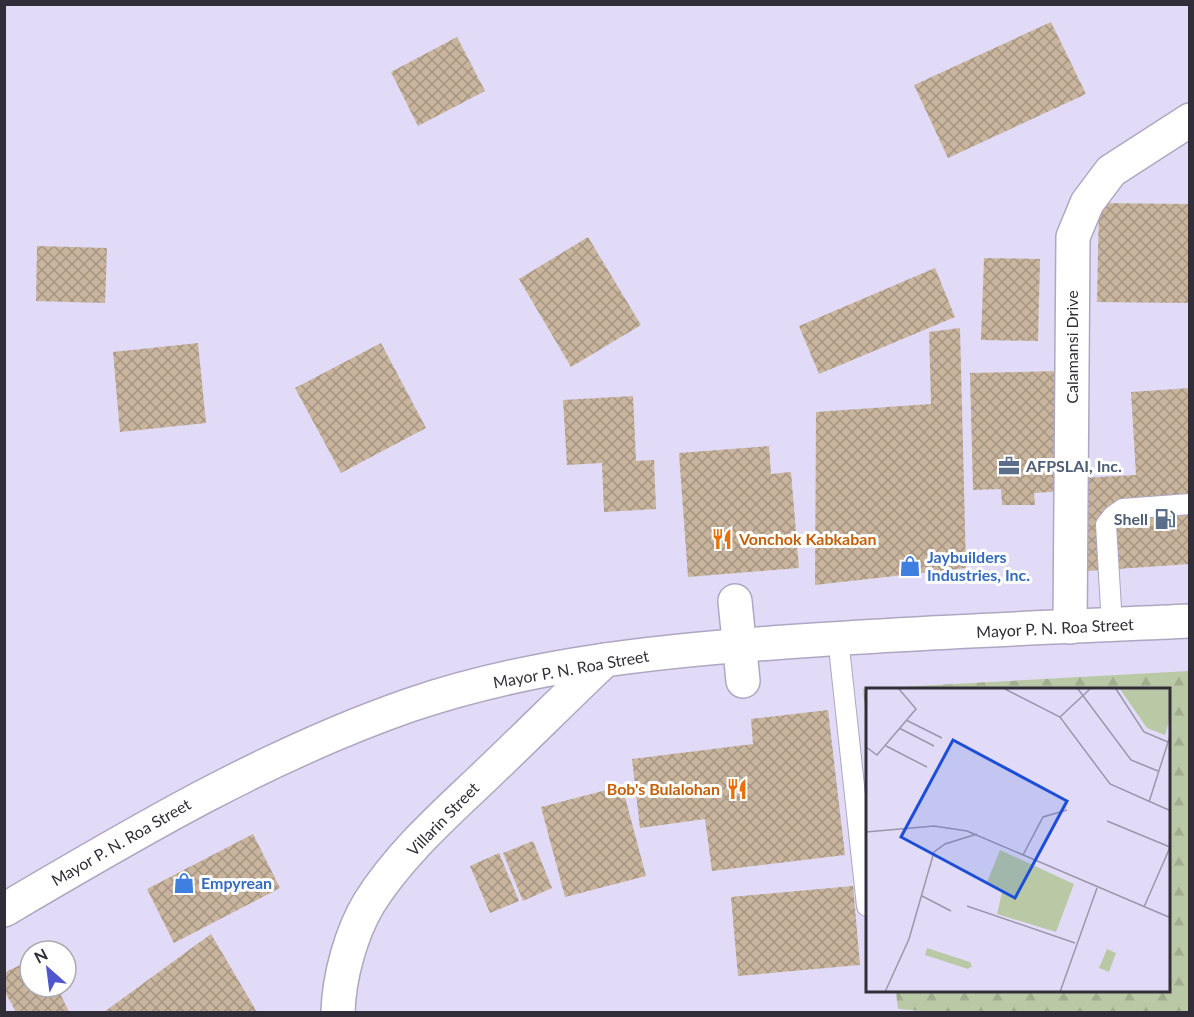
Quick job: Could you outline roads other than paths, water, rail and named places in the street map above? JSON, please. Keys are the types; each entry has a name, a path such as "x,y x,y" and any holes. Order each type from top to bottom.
{"main road":[{"name":"Calamansi Drive","path":"1070,627 1072,237 1086,203 1111,171 1190,120"},
{"path":"735,601 743,681"},
{"name":"Mayor P. N. Roa Street","path":"4,910 222,785 325,739 411,705 507,679 605,660 740,645 1190,621"},
{"name":"Villarin Street","path":"338,1012 338,995 356,932 368,904 389,875 437,821 605,660"}],"lane":[{"path":"1112,625 1106,525 1123,509 1190,504"},
{"path":"838,638 866,897"}],"place":[{"name":"AFPSLAI, Inc.","path":"1009,466"},
{"name":"Shell","path":"1165,519"},
{"name":"Vonchok Kabkaban","path":"722,539"},
{"name":"Jaybuilders Industries, Inc.","path":"910,566"},
{"name":"Bob's Bulalohan","path":"737,789"},
{"name":"Empyrean","path":"184,883"}]}
